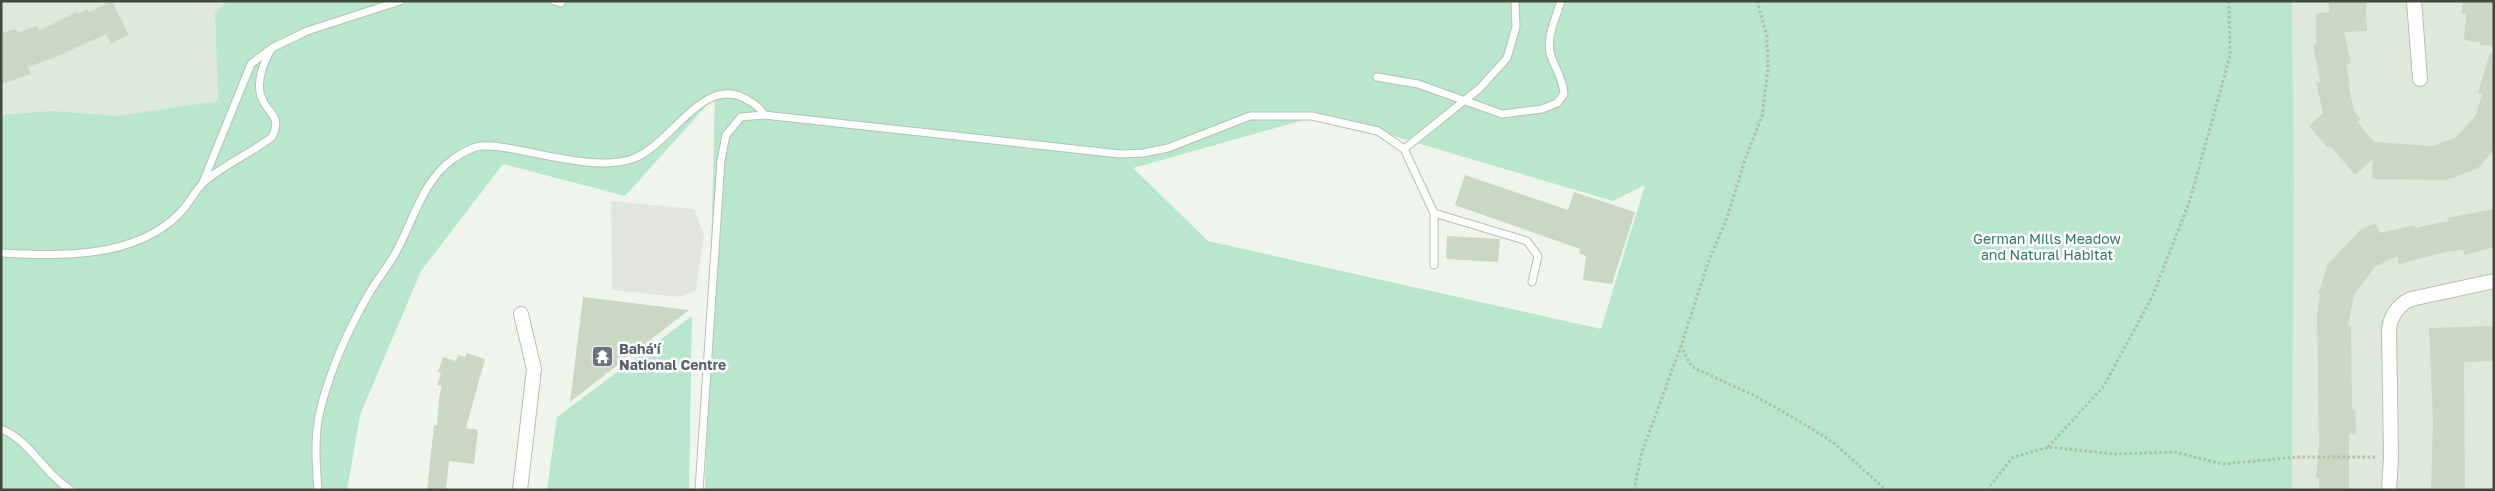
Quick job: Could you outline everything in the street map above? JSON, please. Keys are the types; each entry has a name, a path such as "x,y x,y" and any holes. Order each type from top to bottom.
{"street":[{"path":"2414,1 2420,80"},
{"path":"2389,490 2391,456 2389,329 2394,313 2402,305 2414,298 2494,281"},
{"path":"520,490 534,369 521,314"}],"lane":[{"path":"1,253 38,255 93,252 137,240 154,233 178,215 203,182 251,64 272,48 307,31 400,1"},
{"path":"1404,149 1480,88 1507,58 1516,27 1515,1"},
{"path":"1378,77 1418,84 1502,114 1542,109 1557,103 1564,94 1563,80 1550,54 1552,30 1561,1"},
{"path":"203,182 272,137 276,129 276,119 264,102 260,91 264,59 272,48"},
{"path":"318,490 316,469 318,425 329,384 355,320 372,289 396,253 426,191 442,167 463,153 484,146 604,162 631,160 651,150 693,110 715,95 734,94 742,97 758,106 764,114"},
{"path":"699,490 721,160 726,135 741,117 764,114 1120,154 1143,153 1168,148 1250,116 1312,116 1378,131 1404,149 1434,213 1434,266"},
{"path":"1434,213 1527,241 1538,256 1532,282"},
{"path":"1,429 22,442 50,472 71,490"}],"path":[{"path":"1634,490 1642,452 1762,116 1768,69 1767,36 1757,1"},
{"path":"2048,447 2104,386 2153,295 2190,200 2230,56 2229,1"},
{"path":"1681,346 1692,368 1753,395 1834,443 1886,490"},
{"path":"1987,490 2012,458 2048,447 2115,454 2174,452 2223,464 2297,457 2391,456"}],"shaded area":[{"path":"1,1 227,1 215,13 218,101 1,134"},
{"path":"2292,1 2494,1 2494,490 2292,490 2294,182"},
{"path":"611,201 694,209 704,235 696,290 681,297 612,290"}],"green space":[{"name":"German Mills Meadow and Natural Habitat","path":"227,1 2292,1 2294,182 2292,490 705,490 715,96 625,196 503,164 421,271 360,415 347,490 1,490 1,115 52,111 117,116 218,101 215,13","holes":["1322,115 1613,201 1645,185 1601,329 1208,241 1133,168"]},
{"path":"692,316 689,490 547,490 557,417"}],"building":[{"path":"112,1 129,35 111,44 106,34 56,57 28,67 31,74 1,84 1,33 16,29 17,33 37,26 39,31 77,12 78,14 88,9 89,12"},
{"path":"2329,1 2366,1 2367,31 2344,32 2351,63 2346,64 2350,83 2348,83 2354,111 2361,119 2357,122 2374,142 2433,146 2457,137 2476,115 2482,94 2478,93 2490,53 2494,54 2494,150 2478,168 2446,180 2372,179 2373,159 2355,175 2330,146 2328,148 2309,126 2323,113 2316,82 2320,82 2313,45 2316,45 2316,13 2329,13"},
{"path":"2463,1 2494,1 2494,46 2480,45 2480,42 2464,40 2466,14 2462,14"},
{"path":"1465,175 1568,210 1574,192 1635,212 1612,284 1583,280 1586,256 1579,253 1580,249 1455,205"},
{"path":"2494,209 2494,247 2464,255 2463,250 2450,251 2399,264 2397,256 2375,267 2354,295 2348,326 2351,326 2352,410 2355,410 2356,434 2349,434 2349,490 2319,490 2319,478 2316,478 2319,447 2317,314 2320,294 2318,294 2326,266 2359,231 2375,223 2380,233 2415,225 2415,228 2448,221 2447,218"},
{"path":"1447,236 1500,239 1498,262 1446,259"},
{"name":"Bahá'í National Centre","path":"583,297 689,310 570,402"},
{"path":"2494,326 2494,361 2464,362 2465,488 2431,488 2433,421 2429,328"},
{"path":"467,353 485,359 466,428 478,430 474,464 449,461 446,490 427,490 434,425 437,426 439,397 442,386 437,385 441,373 438,372 443,357 456,361 458,355 465,357"}],"place":[{"name":"Bahá'í National Centre","path":"603,356"}]}
